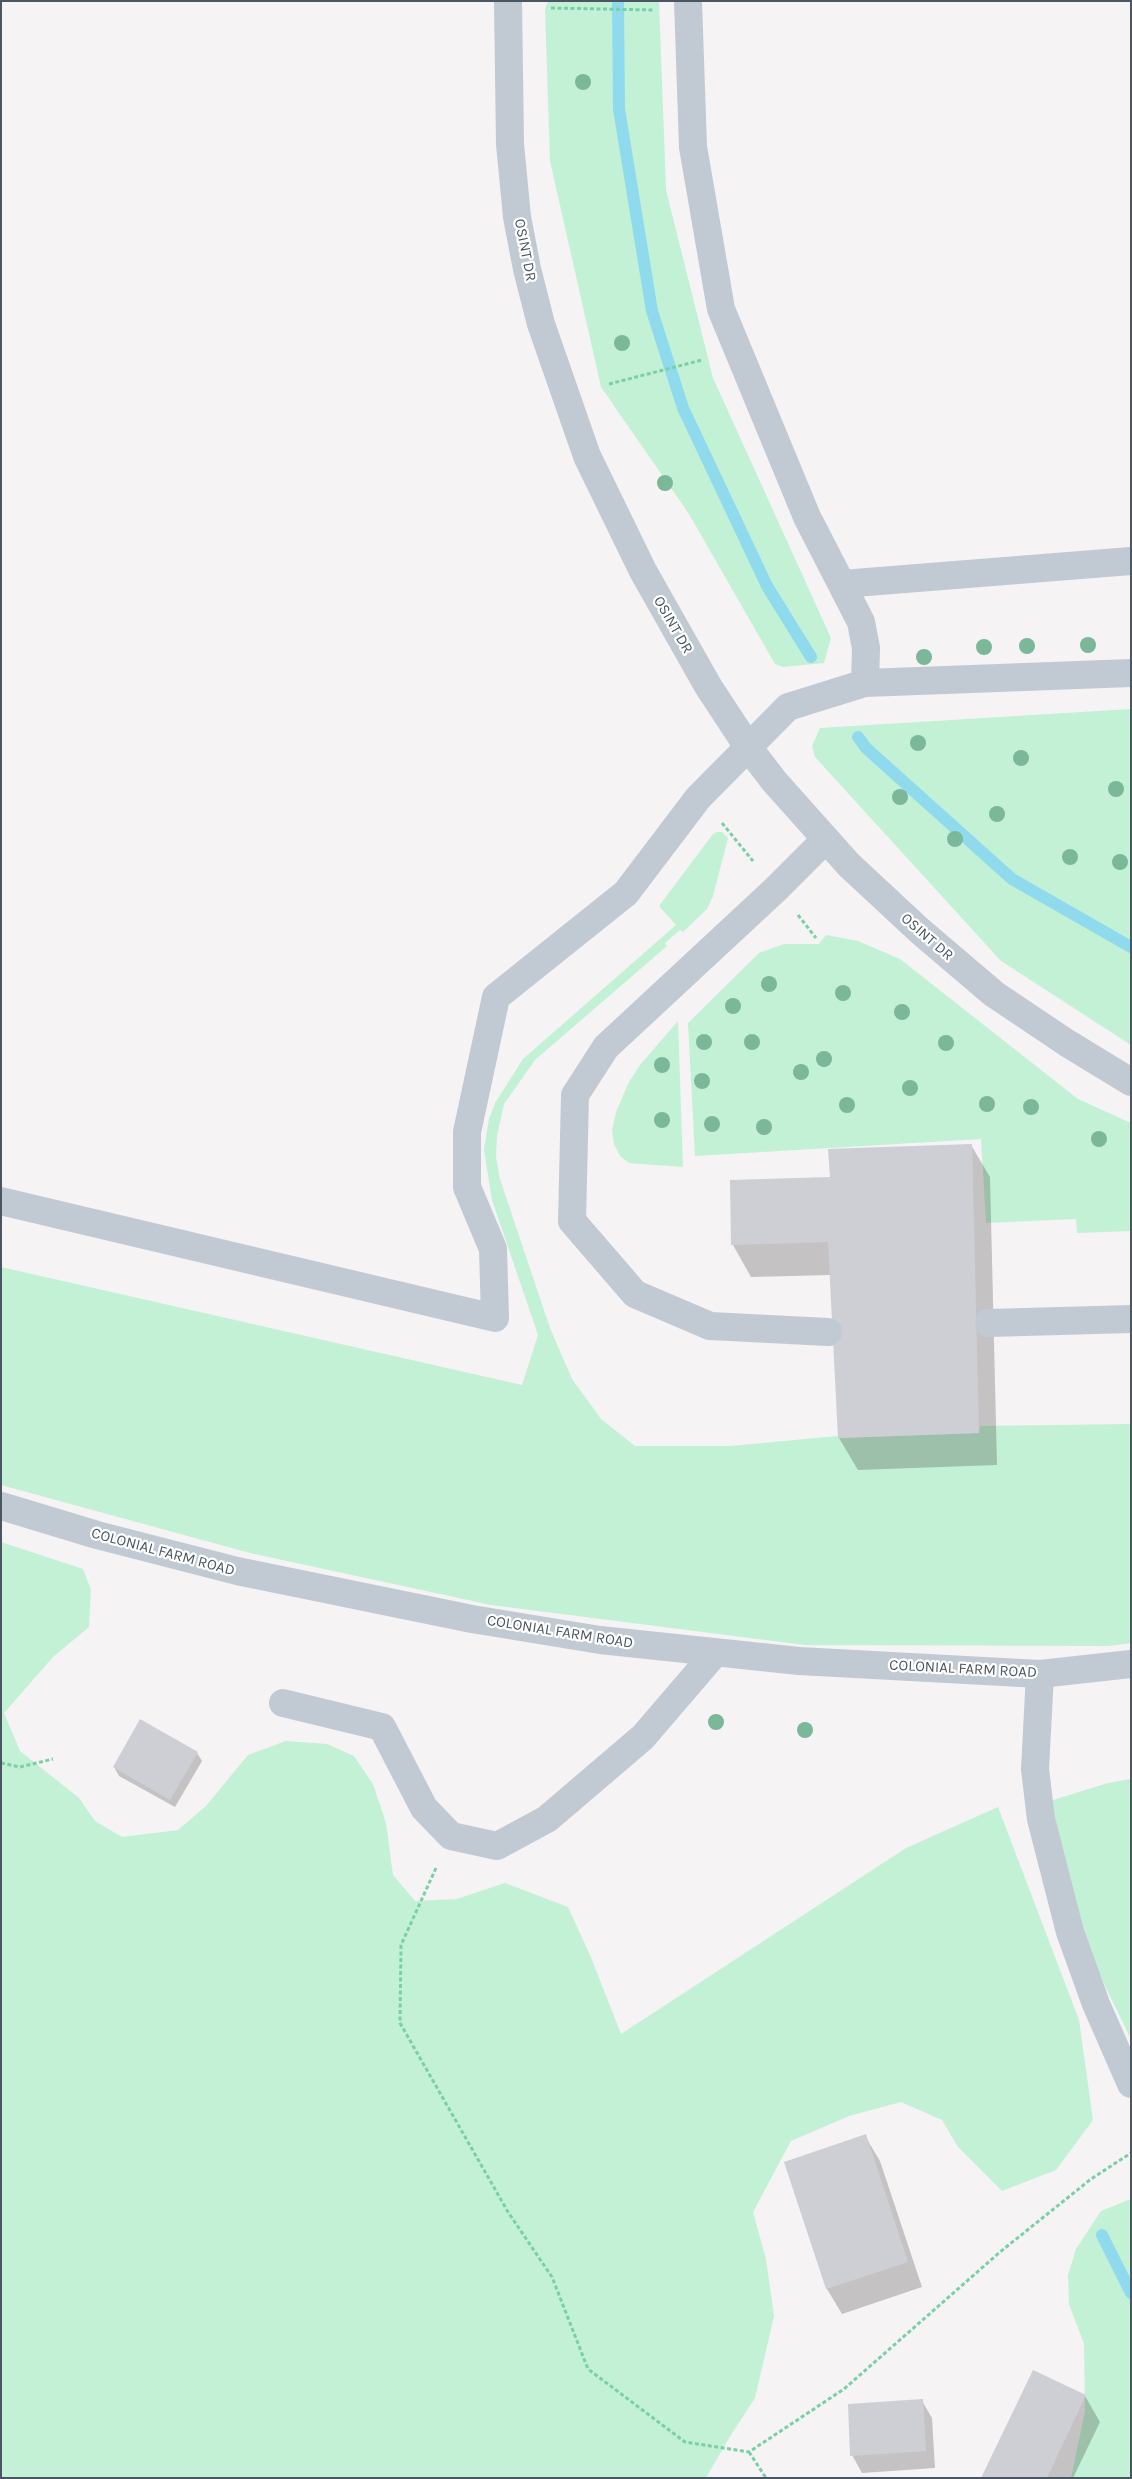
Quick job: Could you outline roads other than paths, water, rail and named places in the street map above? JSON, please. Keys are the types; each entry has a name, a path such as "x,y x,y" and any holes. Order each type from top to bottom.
{"street":[{"name":"OSINT DR","path":"508,1 510,144 518,217 527,269 541,324 580,441 643,571 708,686 748,747 801,814 825,840 920,931 994,994 1067,1043 1131,1082"},
{"path":"688,1 693,147 721,309 807,517 861,622 866,648 865,683"},
{"path":"842,584 1131,561"},
{"path":"1,1201 495,1318 492,1249 467,1188 467,1132 496,997 626,893 698,798 788,707 865,683 1131,673"},
{"path":"825,840 776,889 606,1047 575,1095 572,1221 635,1294 710,1326 828,1332"},
{"path":"989,1323 1131,1319"},
{"name":"COLONIAL FARM ROAD","path":"1,1506 97,1535 266,1577 502,1624 600,1640 800,1661 1040,1674 1131,1664"},
{"path":"283,1703 382,1728 424,1808 451,1836 497,1846 547,1819 643,1737 715,1652"},
{"path":"1040,1674 1035,1769 1041,1819 1070,1932 1096,2004 1131,2084"}],"waterway":[{"path":"618,1 619,109 652,311 683,408 767,586 811,657"},
{"path":"858,737 866,748 1012,879 1131,947"},
{"path":"1102,2235 1131,2293"}]}
